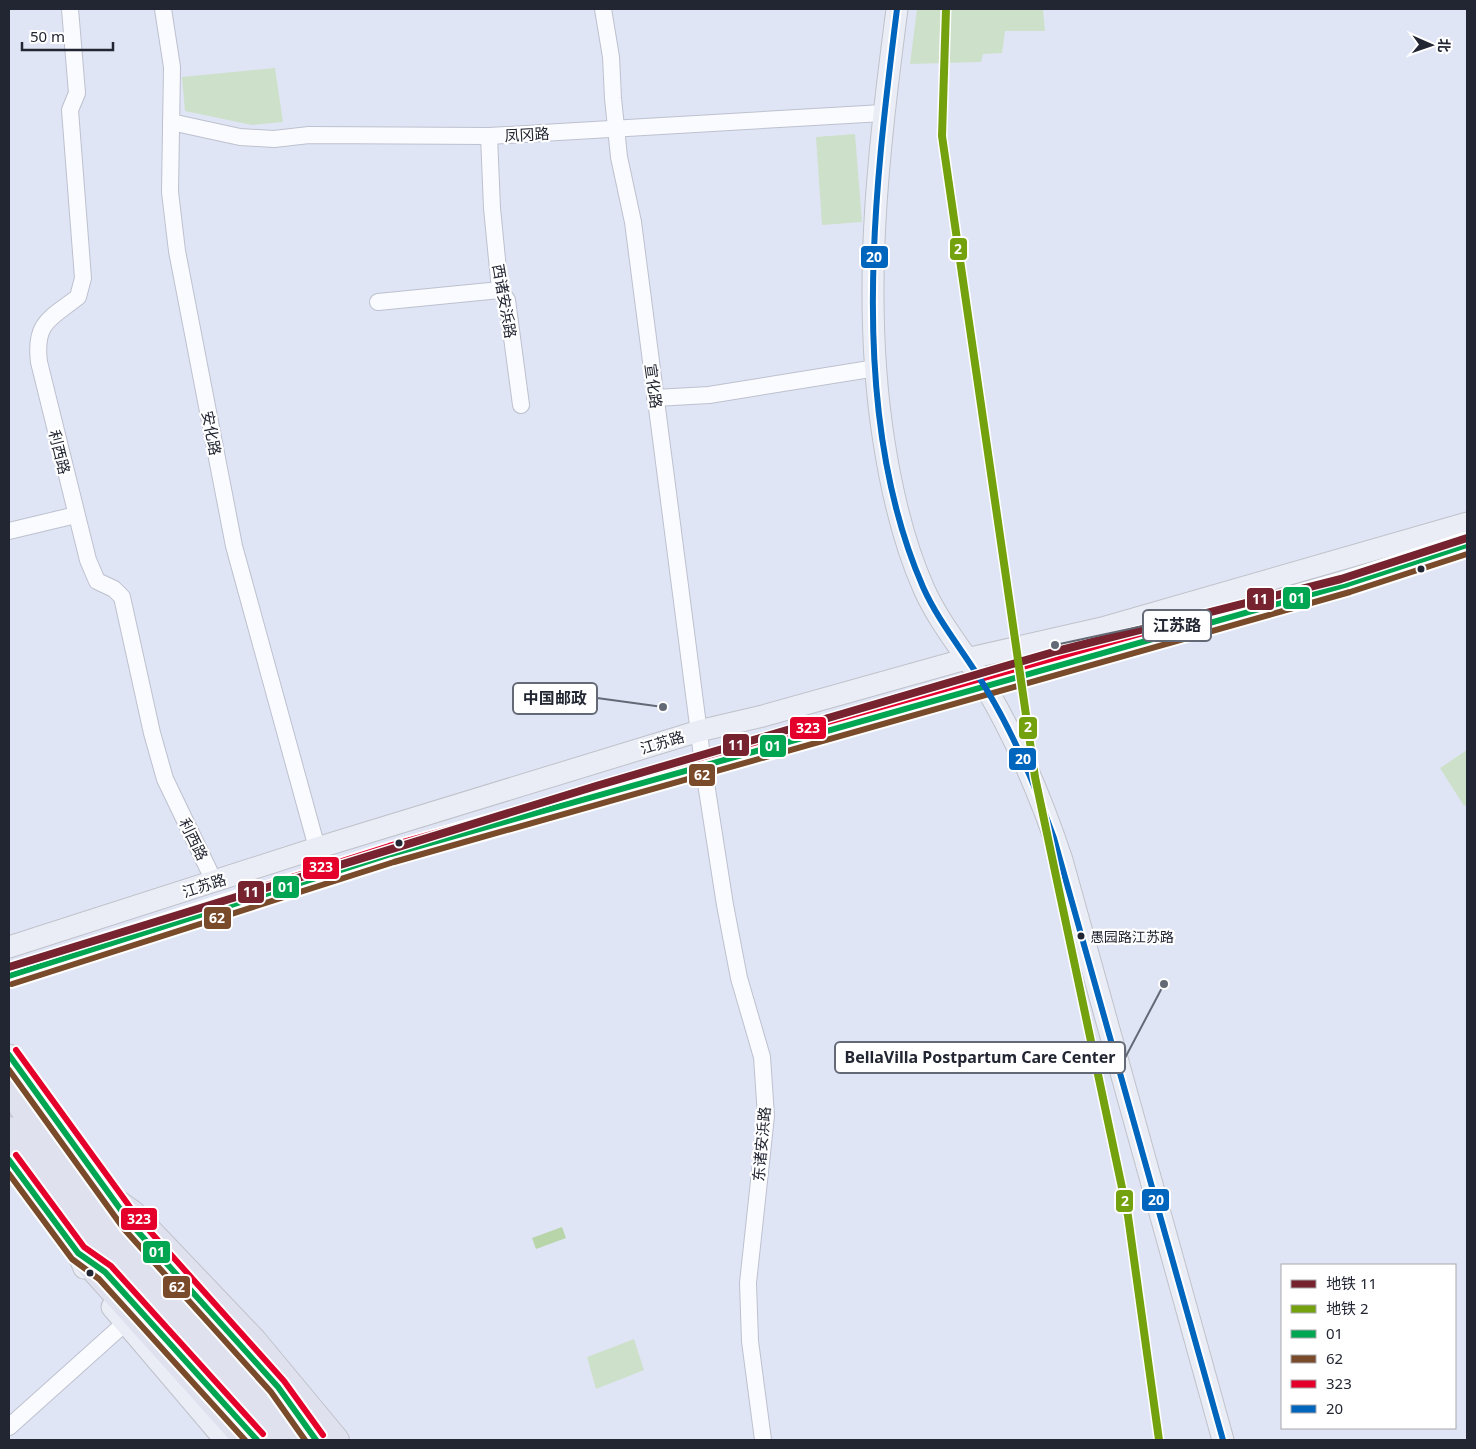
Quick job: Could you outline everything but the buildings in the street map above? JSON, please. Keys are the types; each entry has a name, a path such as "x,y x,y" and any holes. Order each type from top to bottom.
{"highway":[{"path":"9,1088 42,1141 125,1238 289,1419 305,1440"},
{"path":"9,1129 23,1152 107,1252 277,1440"},
{"path":"108,1195 133,1213 254,1340 337,1440"},
{"path":"78,1254 127,1317 246,1440"}],"main road":[{"path":"897,9 883,113 873,232 872,329 879,412 892,491 907,547 924,591 948,633 984,685 1006,723 1034,782 1062,860 1223,1440"},
{"name":"江苏路","path":"9,947 317,848 699,731 763,716 966,659 1102,628 1467,523"},
{"name":"江苏路","path":"9,976 391,854 984,685 1348,584 1467,545"},
{"path":"9,1055 130,1224 278,1387 316,1440"},
{"path":"9,1160 78,1254 105,1272 257,1440"},
{"path":"127,1317 225,1440"}],"street":[{"name":"利西路","path":"70,9 77,93 70,110 82,249 82,286 78,297 55,311 45,322 39,336 38,353 76,515 93,574 101,585 114,589 122,596 163,773 214,881"},
{"name":"安化路","path":"163,9 172,67 170,192 178,251 234,546 317,848"},
{"name":"宣化路","path":"603,9 611,57 616,128 633,222 704,764"},
{"name":"凤冈路","path":"171,122 240,136 274,139 309,135 489,136 883,113"},
{"name":"西诸安浜路","path":"489,136 492,208 500,290 507,300 521,405"},
{"path":"378,302 500,290"},
{"path":"655,398 710,395 876,368"},
{"path":"9,531 76,515"},
{"name":"东诸安浜路","path":"704,764 738,978 762,1057 766,1116 748,1284 750,1341 763,1440"},
{"path":"9,1427 127,1317"}],"shaded area":[{"path":"917,9 1043,9 1045,31 1005,31 1002,53 983,54 981,62 910,64"},
{"path":"275,68 283,122 252,125 185,111 182,77"},
{"path":"855,134 862,222 822,225 816,137"},
{"path":"1467,750 1467,804 1464,806 1440,768"},
{"path":"562,1227 566,1238 536,1249 532,1238"},
{"path":"634,1339 644,1370 596,1389 587,1357"}],"metro line":[{"name":"2","path":"946,9 942,136 1035,777 1128,1216 1159,1440"},
{"name":"11","path":"9,967 596,786 1057,651 1341,579 1467,538"}],"transit line":[{"name":"20","path":"897,9 881,152 875,226 873,301 875,376 884,449 899,520 929,600 996,705 1015,742 1054,838 1223,1440"},
{"name":"323","path":"9,967 389,846 1345,576 1464,537"},
{"name":"01","path":"9,976 391,854 1348,584 1467,545"},
{"name":"62","path":"12,984 394,862 1350,592 1467,554"},
{"name":"323","path":"16,1050 138,1218 284,1381 323,1435"},
{"name":"01","path":"9,1055 131,1224 278,1387 316,1440"},
{"name":"62","path":"9,1070 124,1229 271,1392 305,1440"},
{"name":"323","path":"16,1155 84,1247 111,1266 263,1434"},
{"name":"01","path":"9,1160 78,1253 105,1272 257,1440"},
{"name":"62","path":"9,1174 72,1259 99,1279 245,1440"}],"place":[{"name":"江苏路","path":"1055,645"},
{"name":"中国邮政","path":"663,707"},
{"name":"愚园路江苏路","path":"1081,936"},
{"name":"BellaVilla Postpartum Care Center","path":"1164,984"}]}
